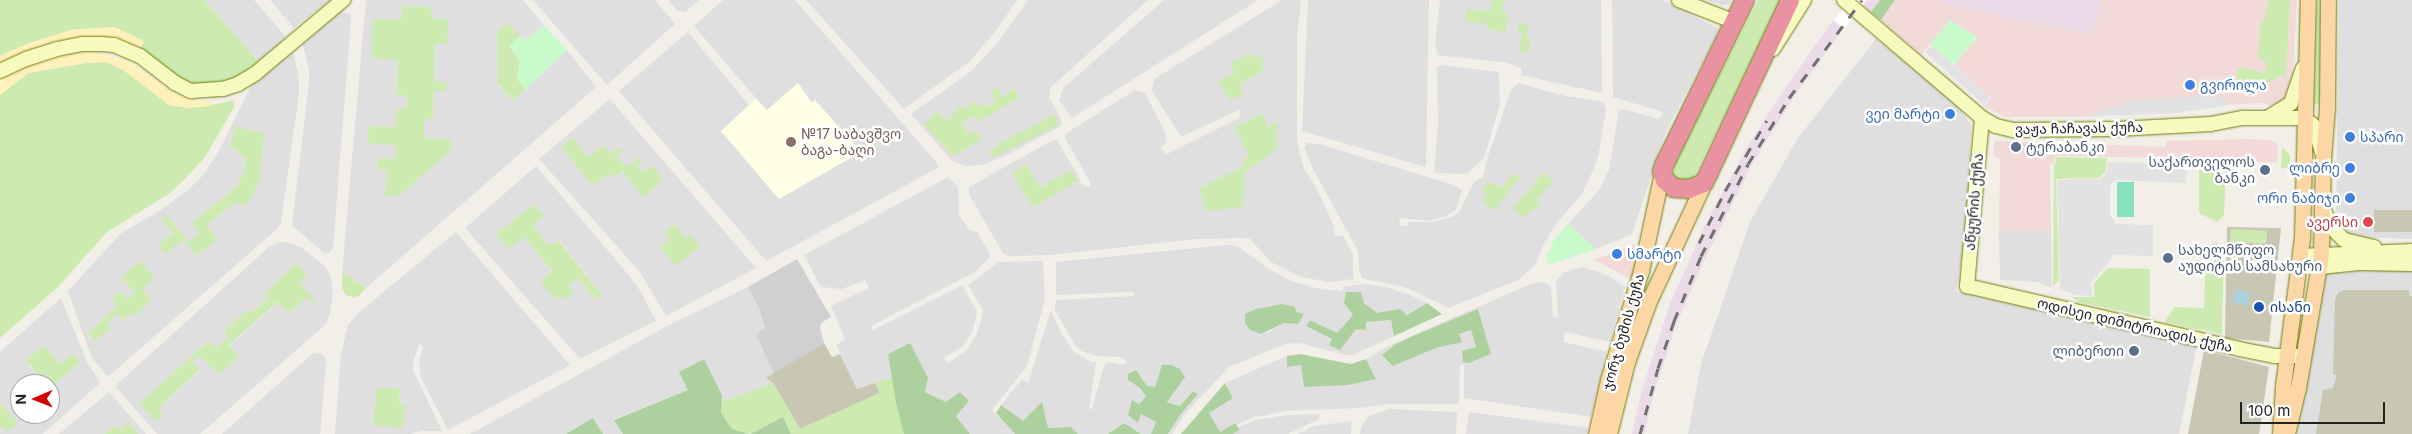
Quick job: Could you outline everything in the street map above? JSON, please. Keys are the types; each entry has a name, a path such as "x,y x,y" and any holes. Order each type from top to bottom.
{"highway":[{"name":"ჯორჯ ბუშის ქუჩა","path":"1662,172 1668,152 1745,0"},
{"name":"ჯორჯ ბუშის ქუჩა","path":"1704,183 1763,62 1790,0"},
{"path":"1662,172 1665,180 1674,188 1689,189 1704,183"}],"main road":[{"path":"0,71 26,59 56,49 82,44 114,45 140,56 175,83 191,91 223,89 238,84 256,73 343,0"},
{"path":"1679,0 1735,22"},
{"path":"1763,62 1784,33 1804,0"},
{"path":"2280,434 2286,357 2300,256 2306,120 2305,63 2308,0"},
{"path":"2288,434 2321,260 2323,159 2327,107 2328,0"},
{"name":"ვაჟა ჩაჩავას ქუჩა","path":"1842,1 1982,118 2005,129 2164,127 2211,124 2243,118 2306,120"},
{"path":"2268,118 2291,103 2305,63"},
{"name":"აწყურის ქუჩა","path":"1967,286 1982,118"},
{"path":"2306,120 2312,124 2318,134 2323,159"},
{"name":"ჯორჯ ბუშის ქუჩა","path":"1596,434 1608,380 1643,263 1662,172"},
{"name":"ჯორჯ ბუშის ქუჩა","path":"1609,434 1627,362 1649,300 1704,183"},
{"path":"2322,208 2331,227 2344,240 2395,250 2412,251"},
{"path":"2300,256 2308,263 2354,254 2395,250"},
{"path":"2321,260 2412,264"},
{"name":"ოდისეი დიმიტრიადის ქუჩა","path":"1967,286 2239,349 2286,357 2304,355"}],"shaded area":[{"path":"204,0 254,0 286,37 260,63"},
{"path":"270,0 331,0 294,28"},
{"path":"366,0 523,0 544,25 525,42 497,32 498,85 513,101 567,50 596,87 366,288 344,273 343,261","holes":["402,6 431,8 430,18 448,19 435,43 434,82 446,82 446,90 434,90 433,118 424,118 424,139 451,139 385,195 387,170 378,158 395,159 396,145 369,126 396,127 397,109 406,109 407,96 396,95 398,60 374,19 401,20"]},
{"path":"533,0 655,0 675,24 607,85"},
{"path":"668,0 699,0 685,12 678,11"},
{"path":"723,0 795,0 937,163 938,168 766,261 619,91 688,32 749,105 721,131 779,199 815,101 767,111 694,26"},
{"path":"806,0 1017,0 995,32 970,61 904,109"},
{"path":"1028,0 1148,0 1051,87 1049,97 1062,123 1059,127 1001,158 982,165 965,166 952,161 911,114 970,72 996,45","holes":["997,87 1002,99 1019,98 978,122 973,116 960,123 968,135 924,125 937,112 947,121 965,110 980,107 984,104 988,107 996,101"]},
{"path":"1164,0 1258,0 1072,118 1059,100 1063,88"},
{"path":"1282,0 1300,0 1297,35 1297,140 1304,169 1316,187 1334,227 1334,235 1343,236 1353,254 1353,279 1329,282 1301,277 1271,262 1250,239 1243,238 1198,239 1050,255 1013,256 1002,252 969,194 969,187 1053,140 1057,140 1080,179 1080,183 1087,187 1090,186 1090,182 1065,138 1065,134 1135,90 1145,93 1165,132 1166,144 1161,147 1165,155 1241,117 1239,110 1181,137 1152,91 1154,79","holes":["1251,54 1263,71 1240,84 1218,81 1235,73 1231,64","1277,121 1277,147 1243,173 1200,188 1244,166 1267,128","1026,165 1040,189 1012,173"]},
{"path":"1308,0 1429,0 1426,167 1302,131"},
{"path":"1440,0 1492,0 1488,30 1508,12 1503,11 1504,0 1601,0 1602,93 1521,75 1521,68 1508,63 1438,55 1435,44"},
{"path":"1612,0 1661,0 1690,10 1689,14 1720,29 1666,131 1632,234 1596,249 1568,224 1600,189 1609,170 1619,110 1623,109 1659,119 1663,112 1613,97"},
{"path":"1705,0 1733,0 1730,5 1721,5"},
{"path":"1858,0 1880,0 1871,12"},
{"path":"1895,0 1943,0 1949,5 2089,34 2096,24 2101,0 2269,0 2265,17 2260,24 2258,57 2267,64 2264,73 2236,80 2281,75 2286,78 2290,0 2297,0 2292,91 2277,108 2263,103 2228,105 2229,99 2134,101 2082,117 2005,117 1984,106 1991,98 1954,65 1977,38 1950,20 1921,55 1881,20"},
{"path":"1943,0 2101,0 2096,24 2090,34 1949,5"},
{"path":"2339,0 2412,0 2412,239 2355,237 2344,230 2338,219 2336,209"},
{"path":"340,12 350,14 351,19 333,248 329,253 324,253 292,225 309,83 309,69 302,42 304,38"},
{"path":"1833,20 1843,29 1795,95 1754,161 1711,246 1676,325 1652,400 1644,434 1632,434 1642,390 1670,304 1706,223 1746,149 1779,97"},
{"path":"1876,39 1955,102 1971,125 1968,224 1956,291 2197,344 2179,434 1688,434 1701,364 1750,222 1798,138"},
{"path":"1931,45 1990,98 1984,105 1925,52"},
{"path":"293,51 299,79 299,93 281,223 277,229 110,375 106,375 91,356 68,291 120,234 159,211 188,190 203,175 220,149 254,80","holes":["246,159 246,206 234,203 206,226 217,238 196,256 183,240 158,245 173,233 166,215 188,243 200,233 192,223 236,187 244,172","136,292 107,323 111,328 94,342 87,333 118,306 112,299 127,300"]},
{"path":"1441,65 1499,72 1500,104 1484,158 1467,174 1434,173 1438,122 1437,67"},
{"name":"№17 საბავშვო ბაგა-ბაღი","path":"798,83 812,103 815,100 861,152 779,199 721,131 756,99 767,110"},
{"path":"1518,83 1565,96 1599,101 1604,104 1606,110 1598,157 1589,180 1581,195 1556,224 1543,246 1536,264 1518,280 1449,308 1407,288 1362,278 1359,269 1358,251 1312,167 1304,147 1307,143 1319,144 1454,185 1462,190 1456,210 1446,216 1428,221 1400,218 1399,226 1407,226 1408,222 1433,222 1454,216 1459,212 1474,182 1483,177 1487,159 1511,90","holes":["1543,173 1553,180 1536,201"]},
{"path":"2205,95 2229,99 2228,105 2178,113 2082,117 2134,101"},
{"path":"610,99 756,268 666,316 640,272 539,159","holes":["573,138 588,157 611,154 617,156 626,167 637,165 643,172 609,173 562,147"]},
{"path":"2271,140 2276,143 2278,147 2277,163 2227,159 2055,156 2055,163 2050,164 2051,231 1999,231 2000,159 1993,155 1995,141 2030,142 2037,150 2061,143 2165,147 2166,141"},
{"path":"2108,162 2187,164 2186,183 2117,180 2110,185 2110,215 2116,224 2153,225 2153,256 2115,255 2091,282 2092,296 2076,295 2060,290 2057,180 2100,179 2107,172"},
{"path":"536,166 627,273 641,292 656,321 580,359 465,228","holes":["535,204 544,216 533,225 550,247 559,240 602,295 596,300 578,278 568,286 574,293 561,295 555,299 552,272 524,236"]},
{"path":"948,177 958,187 959,214 969,230 977,232 991,256 975,272 871,326 873,330 962,285 977,312 972,332 963,346 944,358 948,363 966,351 976,336 982,317 982,308 968,285 999,262 1043,261 1045,299 1027,366 992,410 1015,434 970,434 956,416 969,401 946,402 925,392 888,354 892,378 857,389 836,345 845,339 831,306 869,288 865,280 842,289 821,287 804,255"},
{"path":"2374,210 2412,210 2412,232 2374,232"},
{"path":"2227,227 2281,228 2269,342 2225,338"},
{"path":"1999,231 2051,231 2052,288 2037,282 2000,280"},
{"path":"456,232 570,365 448,430 421,378 419,361 423,346 419,344 413,370 442,431 421,431 410,434 335,434 341,354 348,325 357,314","holes":["377,387 400,389 399,404"]},
{"path":"279,242 287,242 302,248 325,266 331,277 333,295 329,317 324,326 200,434 157,434 115,386 269,247","holes":["299,282 317,303 307,297 279,302 229,346 218,375 200,354 192,361 200,371 158,408 139,403 209,341 216,348 229,337 224,330 248,310 251,313 268,298 264,293"]},
{"path":"1226,245 1237,246 1269,269 1291,281 1320,289 1343,291 1343,287 1363,284 1385,287 1408,294 1427,303 1406,315 1400,309 1377,314 1364,303 1337,333 1310,320 1306,326 1332,339 1356,329 1366,322 1391,320 1394,336 1353,355 1345,355 1300,343 1285,344 1229,367 1184,415 1172,434 1168,434 1180,415 1198,394 1192,391 1180,406 1167,401 1155,387 1147,387 1141,376 1128,380 1141,388 1146,396 1139,404 1132,401 1140,413 1156,422 1151,434 1141,434 1124,423 1108,434 1078,434 1071,427 1048,428 1023,422 1001,405 1022,379 1028,383 1051,310 1060,331 1074,352 1092,362 1096,362 1089,409 1092,409 1104,365 1108,362 1125,365 1127,361 1120,357 1097,356 1081,351 1075,345 1055,311 1055,305 1057,300 1134,296 1133,292 1056,295 1056,262","holes":["1272,305 1298,324 1284,323 1267,333 1245,315"]},
{"path":"1633,245 1639,250 1632,277 1629,278 1594,260"},
{"path":"797,259 831,317 821,323 820,328 824,343 774,374 756,335 765,328 761,312 748,287"},
{"path":"2345,266 2412,268 2412,434 2296,434 2319,294 2327,272"},
{"path":"1582,267 1607,275 1625,287 1610,342 1565,332 1563,342 1607,352 1591,417 1464,398 1464,364 1460,365 1459,404 1390,404 1359,408 1286,411 1254,417 1220,432 1209,413 1233,398 1225,383 1287,356 1287,367 1301,365 1376,378 1366,359 1386,347 1533,283 1546,282 1551,287 1553,317 1558,317 1556,281 1564,272","holes":["1478,310 1491,354 1476,347 1471,330 1459,334 1461,342 1436,348 1393,366"]},
{"path":"748,287 761,312 765,329 756,335 774,374 767,378 773,383 721,402 722,395 704,359 688,390 614,419 623,434 603,434 593,418 566,434 470,434 669,325"},
{"path":"2344,290 2409,290 2409,296 2412,296 2412,434 2316,434 2323,390 2333,388 2337,375 2333,374 2335,299 2338,293"},
{"path":"61,298 87,362 100,383 60,419 60,379 79,363 72,354 60,364 26,361 37,374 10,374 10,414 0,403 0,352"},
{"path":"824,343 832,357 840,354 857,389 875,383 880,393 800,429 773,383 766,378"},
{"path":"2204,350 2269,367 2259,434 2188,434"},
{"path":"319,353 325,357 326,363 320,434 222,434 312,354"},
{"path":"109,392 146,434 59,434"},
{"path":"1389,409 1457,412 1456,434 1360,434 1362,425 1368,417"},
{"path":"1469,412 1589,428 1588,434 1466,434"},
{"path":"1319,414 1319,419 1288,434 1232,434 1239,430 1239,427 1255,420 1287,415"},
{"path":"1352,421 1351,434 1298,434 1314,426"},
{"path":"12,424 54,424 43,434 0,434 2,427"}],"green space":[{"path":"0,0 204,0 260,63 226,84 200,86 191,84 141,48 143,41 114,27 71,30 27,44 0,56"},
{"path":"1492,0 1504,0 1503,11 1508,12 1506,32 1488,30 1488,24 1465,22 1466,9 1490,11"},
{"path":"1758,0 1782,0 1694,177 1690,181 1683,183 1673,177 1675,162"},
{"path":"1880,0 1895,0 1881,20 1871,12"},
{"path":"2269,0 2290,0 2286,78 2281,75 2271,82 2236,81 2238,68 2240,67 2264,73 2267,64 2258,57 2260,24 2265,17"},
{"path":"2317,0 2321,0 2320,104 2313,104"},
{"path":"402,6 431,7 431,18 448,19 447,44 435,43 434,81 447,82 446,91 434,90 433,119 424,119 424,138 451,139 451,150 399,196 385,196 387,170 377,169 378,158 395,159 396,145 368,143 369,126 395,127 397,109 406,109 407,96 396,95 398,60 372,58 373,19 401,20"},
{"path":"1950,20 1977,37 1954,65 1930,44"},
{"path":"508,22 520,36 510,46 520,62 517,79 526,89 513,101 498,84 497,32"},
{"path":"1518,24 1528,24 1527,37 1531,38 1528,53 1519,52 1522,33 1518,33"},
{"path":"544,25 567,50 526,89 517,79 520,62 510,46 520,36 525,41"},
{"path":"1251,53 1252,58 1263,56 1263,71 1240,84 1243,94 1230,101 1218,81 1235,73 1230,63"},
{"path":"107,62 203,107 234,100 234,107 205,157 183,181 170,193 107,232 57,288 0,338 0,95 28,73 86,63"},
{"path":"998,86 1002,98 1014,88 1019,98 978,122 973,116 961,123 968,135 976,130 981,140 953,156 924,125 937,112 947,121 960,105 965,110 974,101 979,107 984,103 988,107 996,101 991,93"},
{"path":"1264,113 1267,128 1277,121 1277,148 1244,173 1243,207 1206,211 1199,188 1244,166 1243,159 1249,157 1235,127"},
{"path":"1055,114 1058,125 992,158 989,152 999,144"},
{"path":"235,126 264,134 259,182 246,206 234,203 207,225 217,239 196,256 183,240 166,254 158,245 173,233 161,219 166,215 189,242 200,233 192,223 236,187 244,172 246,159 230,145"},
{"path":"573,138 588,157 604,145 611,154 619,147 622,151 617,156 626,167 639,157 643,160 637,165 643,172 652,165 664,180 643,197 622,171 614,178 609,173 593,186 561,147"},
{"path":"2282,147 2290,155 2290,168 2281,168"},
{"path":"2056,157 2107,158 2106,171 2099,178 2056,179 2059,280 2053,286 2054,164 2056,164"},
{"path":"2199,159 2226,160 2224,216 2217,222 2199,213"},
{"path":"1026,164 1040,188 1071,170 1078,181 1033,208 1012,173"},
{"path":"1543,173 1554,180 1536,201 1541,204 1522,218 1513,208"},
{"path":"1512,175 1522,175 1494,211 1482,201 1487,194 1482,191 1488,182 1503,187"},
{"path":"2117,182 2134,182 2134,217 2117,217"},
{"path":"534,204 544,216 533,225 549,246 558,240 602,295 596,300 578,278 568,286 574,293 565,300 561,295 555,299 540,281 552,271 524,237 508,249 496,234"},
{"path":"675,224 686,238 691,234 700,247 675,266 660,247 669,240 664,233"},
{"path":"1568,224 1596,249 1549,265 1546,257 1555,238"},
{"path":"2231,229 2267,231 2266,244 2230,242"},
{"path":"2216,242 2224,248 2222,334 2165,322 2174,307 2204,308 2206,247"},
{"path":"2181,246 2199,246 2199,257 2181,257"},
{"path":"2234,250 2239,254 2238,266 2230,264 2231,252"},
{"path":"2257,251 2261,255 2260,266 2253,268 2252,255"},
{"path":"140,261 154,277 142,289 152,300 134,316 131,313 122,320 117,314 107,323 111,328 95,342 87,333 117,306 112,299 120,291 127,299 135,293 122,277"},
{"path":"343,261 344,273 366,288 359,296 346,295 342,289"},
{"path":"297,263 307,275 299,282 318,304 315,306 307,297 289,313 278,302 229,345 239,357 218,375 200,355 192,361 200,370 158,408 163,414 155,422 139,403 209,341 216,348 229,337 224,331 248,309 251,313 268,298 264,293"},
{"path":"2108,268 2150,269 2150,317 2079,302 2072,297 2094,297 2094,283"},
{"path":"1346,292 1361,292 1364,303 1377,313 1400,309 1407,315 1427,303 1442,314 1394,336 1391,320 1366,322 1366,330 1356,329 1340,350 1329,345 1332,339 1306,326 1310,320 1337,333 1353,315 1344,303"},
{"path":"1282,304 1295,307 1296,312 1304,314 1298,324 1284,323 1261,334 1250,330 1245,323 1245,314 1256,309"},
{"path":"1478,309 1491,354 1469,363 1463,362 1462,351 1476,347 1471,330 1459,334 1462,342 1436,348 1393,366 1382,355 1396,344"},
{"path":"910,343 928,378 925,392 946,402 960,392 969,401 956,416 970,434 904,434 896,403 888,354"},
{"path":"44,345 60,364 72,354 80,362 60,379 60,374 38,374 26,360"},
{"path":"1300,354 1351,364 1366,359 1376,379 1348,385 1304,387 1301,365 1287,367 1287,356"},
{"path":"704,359 722,395 721,413 732,429 749,434 623,434 614,420 688,390 679,372"},
{"path":"1162,365 1171,365 1180,369 1185,377 1167,402 1180,406 1193,391 1198,394 1180,415 1168,434 1151,434 1156,422 1141,414 1138,423 1128,415 1132,400 1139,404 1146,396 1140,388 1128,380 1128,374 1136,370 1147,386 1155,387"},
{"path":"892,378 904,434 791,434 783,417 749,434 732,429 721,413 721,402 773,383 800,429 880,393 875,383"},
{"path":"1225,383 1233,398 1209,413 1220,432 1235,423 1240,430 1232,434 1181,434"},
{"path":"377,387 400,389 399,404 405,405 403,428 373,425"},
{"path":"1042,402 1048,428 1071,427 1078,434 1015,434 996,413 1001,405 1023,421"},
{"path":"0,403 10,414 10,424 16,424 7,432 3,427 0,429"},
{"path":"783,417 791,434 750,434"},
{"path":"593,418 603,434 566,434"},
{"path":"128,422 138,434 105,434 113,426 119,430"},
{"path":"1124,423 1141,434 1108,434"}],"sand":[{"path":"114,27 144,41 141,48 111,39 0,64 0,56 27,44 71,30"},
{"path":"92,52 126,60 175,93 195,100 217,102 203,107 187,108 169,105 123,70 107,62 86,63 28,73 0,95 0,75 24,64 74,53"}],"water":[{"path":"2235,290 2250,292 2248,305 2233,303"}],"pier":[{"path":"1850,0 1867,0 1845,28 1834,20"}],"railway":[{"path":"1640,434 1658,368 1674,321 1701,256 1748,164 1789,98 1862,0"},
{"path":"1699,243 1725,191 1767,120"}],"place":[{"name":"გვირილა","path":"2190,85"},
{"name":"ვეი მარტი","path":"1950,114"},
{"name":"სპარი","path":"2350,137"},
{"name":"№17 საბავშვო ბაგა-ბაღი","path":"791,142"},
{"name":"ტერაბანკი","path":"2016,147"},
{"name":"ლიბრე","path":"2350,168"},
{"name":"საქართველოს ბანკი","path":"2265,170"},
{"name":"ორი ნაბიჯი","path":"2350,198"},
{"name":"ავერსი","path":"2368,222"},
{"name":"სმარტი","path":"1617,254"},
{"name":"სახელმწიფო აუდიტის სამსახური","path":"2168,258"},
{"name":"ისანი","path":"2259,307"},
{"name":"ლიბერთი","path":"2134,351"}]}
